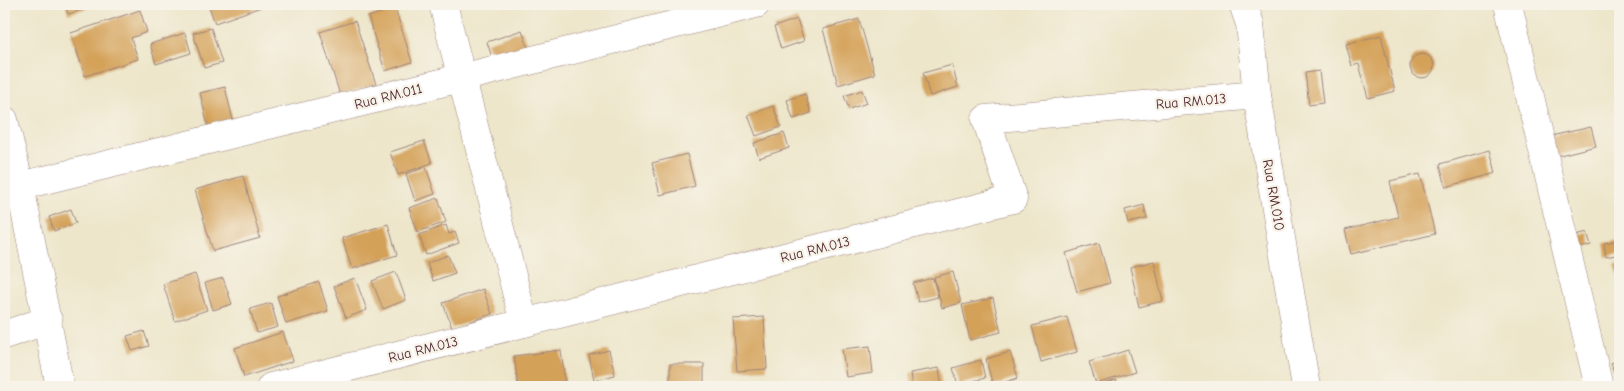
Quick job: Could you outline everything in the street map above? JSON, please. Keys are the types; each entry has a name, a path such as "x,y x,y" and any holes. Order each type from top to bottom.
{"street":[{"path":"443,4 524,323"},
{"name":"Rua RM.011","path":"20,186 756,4"},
{"name":"Rua RM.010","path":"1243,4 1250,24 1257,95 1306,387"},
{"path":"1508,4 1599,387"},
{"name":"Rua RM.013","path":"271,387 1013,199 986,119 1257,95"},
{"path":"4,120 20,186 60,387"},
{"path":"4,335 48,320"}],"building":[{"path":"65,4 102,4 68,14"},
{"path":"208,4 260,4 261,7 215,23"},
{"path":"395,8 412,62 385,71 368,17"},
{"path":"140,10 147,32 131,38 138,59 85,76 71,33"},
{"path":"797,19 804,41 781,49 774,27"},
{"path":"859,19 875,74 838,85 823,29"},
{"path":"355,21 376,84 340,95 320,32"},
{"path":"211,28 222,63 204,68 193,33"},
{"path":"522,30 528,48 493,60 487,42"},
{"path":"185,33 191,53 156,64 150,44"},
{"path":"1381,35 1395,91 1368,98 1359,64 1352,66 1346,44"},
{"path":"1422,54 1427,55 1433,61 1433,71 1427,77 1422,78 1417,77 1411,71 1410,66 1411,61 1417,55"},
{"path":"952,65 958,87 930,96 923,73"},
{"path":"1319,71 1323,103 1309,105 1305,73"},
{"path":"225,87 233,120 208,126 200,93"},
{"path":"862,90 867,103 849,109 844,96"},
{"path":"805,94 811,113 793,119 787,100"},
{"path":"773,106 781,127 756,136 748,115"},
{"path":"1591,127 1596,146 1556,156 1551,136"},
{"path":"784,133 789,148 759,158 754,143"},
{"path":"424,141 432,163 398,175 390,152"},
{"path":"1490,150 1496,173 1446,187 1440,164"},
{"path":"687,154 695,186 660,195 652,163"},
{"path":"426,167 435,194 415,201 406,174"},
{"path":"1420,174 1435,234 1351,254 1345,230 1398,217 1390,181"},
{"path":"243,176 260,238 213,251 195,190"},
{"path":"438,198 446,222 418,232 409,208"},
{"path":"1144,205 1147,219 1128,223 1125,210"},
{"path":"71,209 76,223 54,231 49,217"},
{"path":"388,224 397,255 352,269 342,238"},
{"path":"446,225 449,234 455,232 459,243 426,255 419,235"},
{"path":"1587,232 1591,245 1577,249 1573,236"},
{"path":"1620,240 1620,254 1606,257 1604,243"},
{"path":"1099,243 1110,283 1077,292 1066,253"},
{"path":"448,255 455,273 433,281 427,263"},
{"path":"1154,261 1163,301 1139,307 1130,267"},
{"path":"1620,263 1620,279 1615,265"},
{"path":"396,272 406,300 383,309 372,281"},
{"path":"953,272 961,303 942,308 934,277"},
{"path":"195,274 207,310 175,321 163,284"},
{"path":"223,278 232,304 213,310 205,283"},
{"path":"355,278 367,310 346,318 334,286"},
{"path":"933,278 938,297 918,302 913,283"},
{"path":"319,282 328,311 286,324 277,296"},
{"path":"483,289 492,314 452,328 443,303"},
{"path":"993,298 1001,332 970,340 962,305"},
{"path":"271,303 278,327 257,333 250,309"},
{"path":"764,317 767,369 737,371 733,319"},
{"path":"1067,317 1077,352 1041,362 1032,326"},
{"path":"144,331 149,346 132,351 127,336"},
{"path":"283,332 293,361 244,377 235,348"},
{"path":"870,346 873,373 846,377 842,349"},
{"path":"561,350 565,381 518,387 514,356"},
{"path":"609,350 615,375 594,380 589,355"},
{"path":"1128,350 1135,372 1096,384 1089,362"},
{"path":"1010,352 1018,378 993,386 986,359"},
{"path":"981,360 985,378 958,385 953,368"},
{"path":"1620,360 1620,387 1619,387 1611,363"},
{"path":"670,364 704,364 704,387 670,387"},
{"path":"939,368 942,387 912,387 910,373"},
{"path":"1116,380 1118,387 1095,387"},
{"path":"822,384 823,387 805,387 805,386"}]}
